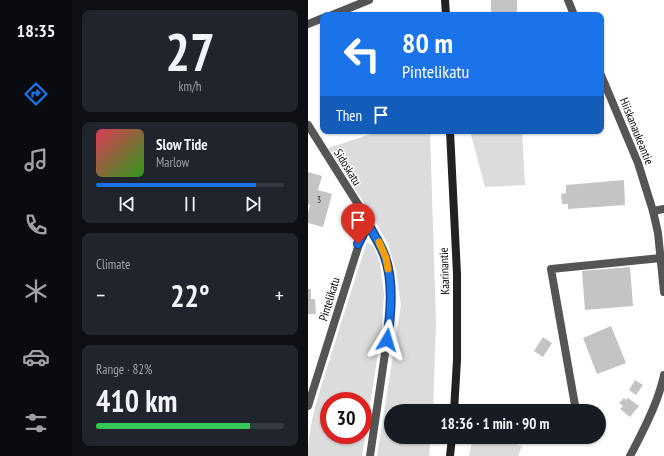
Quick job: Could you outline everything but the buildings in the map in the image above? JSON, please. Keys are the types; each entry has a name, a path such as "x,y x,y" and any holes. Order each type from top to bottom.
{"main road":[{"path":"445,0 446,12"},
{"name":"Kaarinantie","path":"450,134 457,274 457,360 454,404"},
{"path":"450,456 451,444"}],"street":[{"path":"339,12 369,0"},
{"path":"568,0 573,12"},
{"path":"308,24 320,19"},
{"name":"Hiiskanaukeantie","path":"604,82 638,163 653,211 658,233 664,292"},
{"name":"Sidoskatu","path":"308,126 361,209 386,258 391,291 391,308 370,456"},
{"path":"653,211 664,209"},
{"name":"Pintelikatu","path":"308,406 358,244 368,224"},
{"path":"575,404 551,268 661,258"},
{"path":"630,456 653,411 664,375"}],"shaded area":[{"path":"371,134 430,134 436,323 433,404 385,404 401,305 396,271 388,244 372,215 328,148"},
{"path":"471,134 522,134 525,185 485,187"},
{"path":"367,242 374,247 380,263 384,294 382,328 372,392 320,392 320,444 364,444 362,456 308,456 310,430 323,380"},
{"path":"384,412 384,444 430,444 429,456 377,456"},
{"path":"472,444 515,444 522,446 518,456 469,456"}],"slow traffic":[{"path":"379,242 386,258 388,269"}],"route":[{"path":"358,244 368,224 379,242 386,258 391,291 391,308 387,340"}]}
